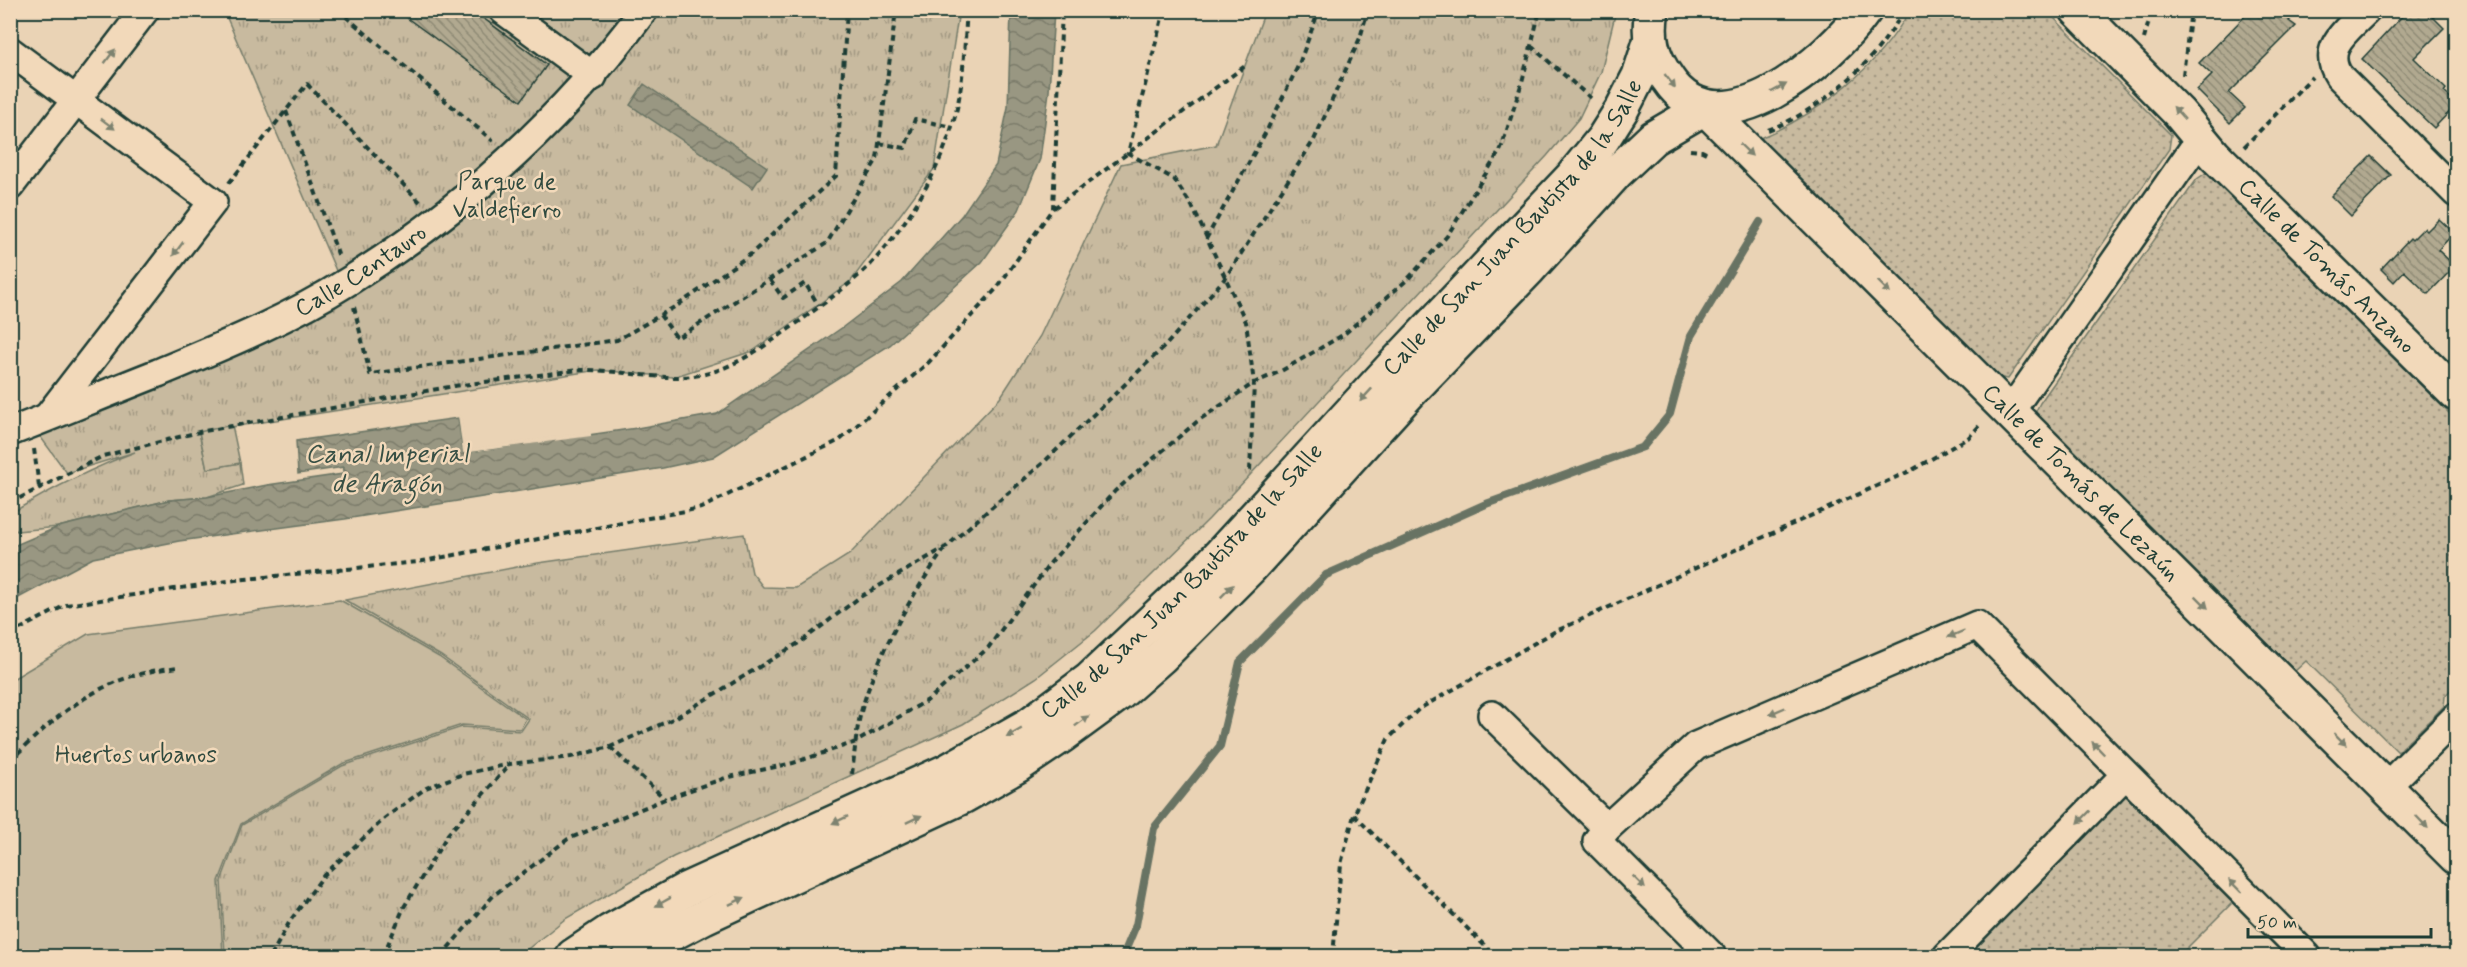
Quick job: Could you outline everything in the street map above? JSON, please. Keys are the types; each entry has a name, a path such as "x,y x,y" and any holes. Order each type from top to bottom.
{"main road":[{"name":"Calle de San Juan Bautista de la Salle","path":"1651,26 1655,58 1670,84 1705,108 1717,109 1744,104 1789,83 1822,58 1865,10"},
{"name":"Calle de Tomás Anzano","path":"2077,10 2179,113 2200,139 2457,394"},
{"name":"Calle de San Juan Bautista de la Salle","path":"573,957 609,932 687,889 947,771 1030,724 1089,680 1204,572 1393,366 1572,177 1603,139 1622,109 1639,76 1651,26"},
{"name":"Calle de San Juan Bautista de la Salle","path":"629,957 704,917 964,796 1017,766 1119,694 1161,657 1251,567 1617,172 1653,138 1705,108"},
{"name":"Calle de Tomás de Lezaún","path":"1705,108 2457,857"}],"street":[{"path":"10,186 145,10"},
{"path":"502,10 592,76"},
{"name":"Calle Centauro","path":"29,425 227,345 283,318 348,282 438,221 513,157 592,76 644,10"},
{"path":"2367,10 2340,38 2331,57 2334,68 2339,76 2457,193"},
{"path":"10,51 213,202 97,354 29,425"},
{"path":"2006,408 2200,139"},
{"path":"97,354 93,383 97,397"},
{"path":"1712,957 1597,841 1607,828 1696,746 1977,625 2307,957"},
{"path":"1492,715 1607,828"},
{"path":"2387,786 2457,717"},
{"path":"1947,957 2125,776"}],"path":[{"path":"338,10 513,157"},
{"path":"286,111 348,282 370,374 617,340 660,315 751,254 836,176 847,10"},
{"path":"660,315 677,338 827,243 877,159 896,10"},
{"path":"10,503 103,456 199,432 454,386 578,370 598,369 673,377 708,374 731,364 770,342 870,264 912,208 934,170 952,127 960,89 967,10"},
{"path":"1053,208 1062,10"},
{"path":"1128,153 1164,10"},
{"path":"1230,10 1258,14"},
{"path":"1206,240 1267,130 1299,64 1319,10"},
{"path":"271,957 291,921 324,875 385,818 426,788 463,774 510,764 571,757 610,747 675,718 802,641 860,597 946,547 1044,462 1166,345 1226,277 1314,140 1360,38 1368,10"},
{"path":"441,957 494,895 568,840 665,799 725,778 793,763 856,742 928,700 988,648 1052,562 1114,491 1199,420 1254,383 1281,371 1343,335 1407,280 1447,236 1501,149 1522,82 1540,10"},
{"path":"2179,113 2191,10"},
{"path":"2242,148 2331,57"},
{"path":"10,634 66,605 235,580 418,562 701,508 840,440 929,362 997,288 1053,208 1245,66"},
{"path":"213,202 307,84 438,221"},
{"path":"879,143 905,147 915,119 952,127"},
{"path":"1128,153 1174,179 1192,206 1246,322 1254,383 1250,471"},
{"path":"770,280 783,298 805,283 819,306"},
{"path":"1333,957 1341,864 1354,815 1362,792 1388,739 1419,709 1554,632 1912,470 1968,438 2006,408"},
{"path":"29,425 39,487"},
{"path":"852,774 863,706 887,646 920,583 946,547"},
{"path":"10,761 47,725 88,696 135,675 178,667"},
{"path":"610,747 665,799"},
{"path":"383,957 404,907 448,834 510,764"},
{"path":"1354,815 1495,957"}],"green space":[{"path":"1910,10 2047,11 2171,135 2169,149 2008,379 1997,377 1761,142 1762,137 1806,115 1846,86 1882,51"},
{"name":"Parque de Valdefierro","path":"224,11 959,11 934,169 851,281 753,351 673,377 598,370 199,432 207,469 240,463 243,485 207,497 169,500 58,527 17,531 11,526 13,512 73,479 135,452 67,473 31,424 227,344 337,273"},
{"path":"1265,11 1616,11 1601,72 1579,118 1547,156 1209,519 1095,631 1036,678 963,724 673,857 565,919 519,956 225,956 221,881 242,825 342,766 462,727 521,731 529,719 441,656 345,600 538,563 744,534 752,573 763,587 796,588 850,554 1000,398 1040,336 1121,164 1216,145"},
{"path":"2206,173 2456,420 2456,684 2445,696 2444,706 2398,752 2306,661 2294,672 2037,417 2036,411 2040,403 2197,179"},
{"path":"232,425 240,463 207,469 199,432"},
{"name":"Huertos urbanos","path":"340,600 439,657 526,719 520,729 462,725 342,764 241,824 219,881 223,956 11,956 11,680 88,634"},
{"path":"2125,793 2234,901 2179,956 1964,956"}],"water":[{"name":"Canal Imperial de Aragón","path":"1011,11 1054,11 1049,92 1040,159 1019,210 982,262 890,345 713,457 663,468 345,519 179,541 93,558 11,602 11,547 58,527 169,500 207,497 267,485 343,474 344,467 298,474 296,441 458,418 463,453 717,414 843,327 902,282 962,215 996,165 1008,107"},
{"path":"644,84 767,167 753,188 630,105"}],"pier":[{"path":"458,415 461,418 465,450 591,432 591,436 463,453"}],"building":[{"path":"396,10 472,10 547,65 521,101"},
{"path":"2251,10 2299,10 2289,21 2296,26 2229,93 2245,108 2230,123 2197,90 2212,75 2199,63"},
{"path":"2408,10 2426,10 2444,28 2414,58 2446,89 2444,92 2457,104 2434,128 2362,59"},
{"path":"2371,156 2391,175 2351,216 2331,196"},
{"path":"2439,219 2454,233 2438,250 2455,266 2428,294 2404,271 2394,282 2381,269 2410,238 2412,240 2424,228 2427,231"}],"waterway":[{"path":"1123,956 1136,925 1154,828 1220,746 1240,662 1326,575 1486,504 1643,447 1670,414 1691,336 1760,222"}]}
